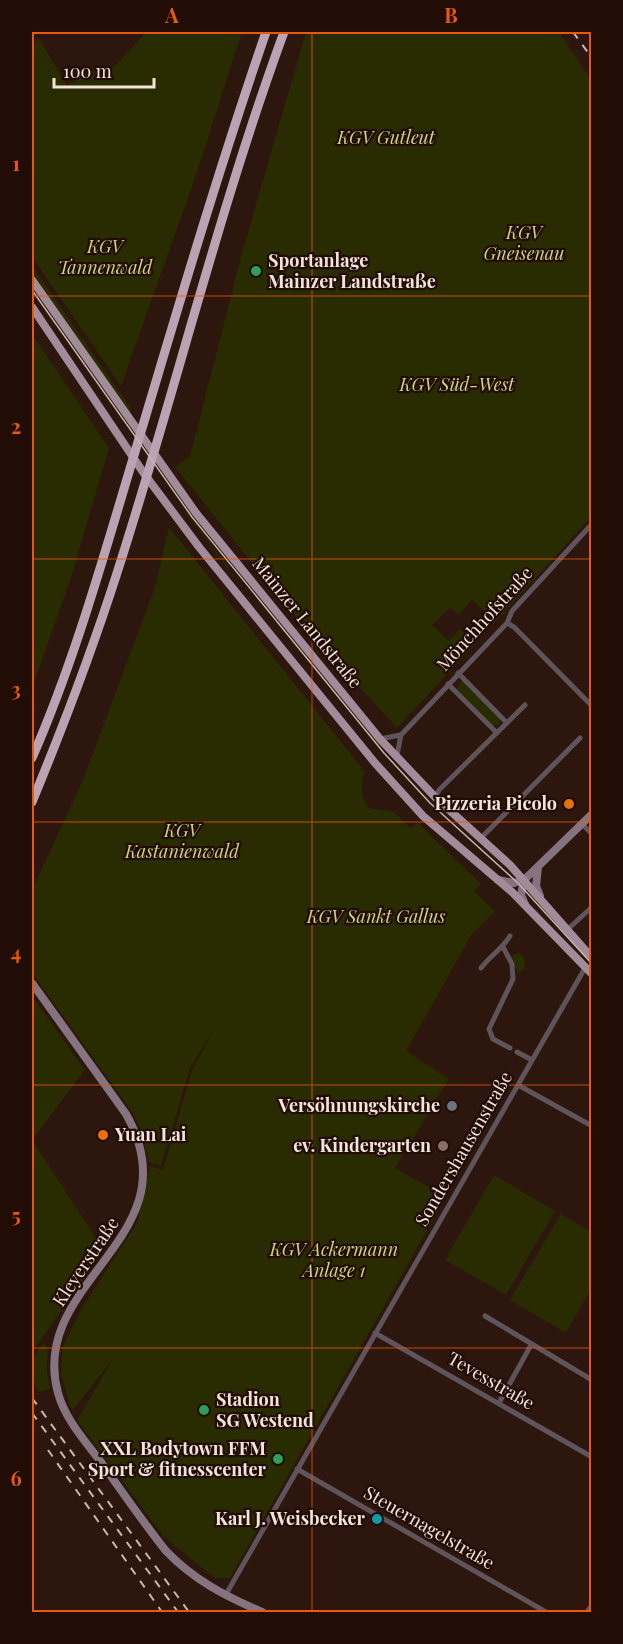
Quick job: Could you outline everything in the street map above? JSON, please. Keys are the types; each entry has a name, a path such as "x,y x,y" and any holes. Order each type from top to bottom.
{"highway":[{"path":"32,758 76,643 221,163 266,32"},
{"path":"32,802 83,673 141,493 236,174 284,32"}],"main road":[{"name":"Mainzer Landstraße","path":"32,280 196,513 380,739 435,797 524,880 591,958"},
{"name":"Mainzer Landstraße","path":"32,308 145,475 222,577 408,801 527,908 588,971"}],"street":[{"name":"Mönchhofstraße","path":"401,735 507,623 512,611 591,524"},
{"path":"507,623 514,627 591,706"},
{"path":"458,673 507,723"},
{"path":"447,684 497,733"},
{"path":"435,797 441,788 525,705"},
{"path":"380,739 392,739 401,735"},
{"path":"397,757 401,735"},
{"path":"481,838 580,738"},
{"path":"496,879 514,883 524,880 591,814"},
{"path":"582,824 591,834"},
{"path":"538,866 536,886 543,901"},
{"path":"524,880 521,895 527,908"},
{"path":"567,930 591,907"},
{"path":"481,968 489,957 503,947 510,936"},
{"name":"Sondershausenstraße","path":"503,947 512,964 513,979 489,1029 493,1039 510,1048"},
{"name":"Sondershausenstraße","path":"225,1596 532,1060 588,971"},
{"name":"Kleyerstraße","path":"32,983 126,1114 136,1134 143,1162 142,1194 130,1224 76,1301 59,1333 54,1371 59,1394 75,1426 166,1551 183,1569 225,1596 262,1612"},
{"name":"Sondershausenstraße","path":"517,1052 532,1060"},
{"path":"518,1085 591,1126"},
{"path":"485,1316 591,1380"},
{"name":"Tevesstraße","path":"375,1333 591,1457"},
{"path":"499,1403 531,1345"},
{"name":"Steuernagelstraße","path":"297,1469 546,1612"},
{"path":"587,1612 591,1605"}],"green space":[{"name":"KGV Tannenwald","path":"147,32 242,32 195,178 121,386 32,257 32,46 39,38 67,86 98,67 104,77"},
{"path":"306,32 559,32 591,80 591,517 496,621 472,600 459,615 450,607 432,625 449,641 460,629 475,644 397,728 300,622 175,467 190,456 242,253"},
{"path":"32,266 130,407 131,416 32,274"},
{"path":"32,334 109,448 71,578 32,688"},
{"path":"165,486 229,567 229,570"},
{"path":"169,527 365,772 362,790 369,808 394,812 410,828 418,823 481,884 474,891 495,911 472,934 406,1051 449,1079 395,1168 446,1197 230,1578 215,1578 164,1537 77,1420 113,1359 72,1411 61,1375 62,1348 85,1303 137,1223 150,1166 163,1170 192,1070 215,1028 190,1068 161,1166 149,1162 142,1132 133,1113 32,973 32,890 83,780 155,587"},
{"path":"461,681 465,681 500,718 499,725 493,726 457,689"},
{"path":"518,952 524,958 525,968 518,974 512,956"},
{"path":"32,996 85,1070 32,1140"},
{"path":"32,1140 104,1250 32,1352"},
{"path":"494,1175 555,1211 506,1295 445,1260"},
{"path":"561,1214 592,1232 591,1289 566,1333 510,1300"},
{"path":"43,1343 48,1348 47,1371 50,1389 39,1392 33,1379 32,1367 35,1355"}],"tram line":[{"path":"32,290 192,517 384,753 430,803 518,883 592,964"}],"railway":[{"path":"573,32 592,58"},
{"path":"32,1398 189,1612"},
{"path":"32,1413 178,1612"},
{"path":"48,1450 162,1612"}],"place":[{"name":"Sportanlage Mainzer Landstraße","path":"256,271"},
{"name":"Pizzeria Picolo","path":"569,804"},
{"name":"Versöhnungskirche","path":"452,1106"},
{"name":"Yuan Lai","path":"103,1135"},
{"name":"ev. Kindergarten","path":"443,1146"},
{"name":"Stadion SG Westend","path":"204,1410"},
{"name":"XXL Bodytown FFM Sport & fitnesscenter","path":"278,1459"},
{"name":"Karl J. Weisbecker","path":"377,1519"}],"park label":[{"name":"KGV Gutleut","path":"386,138"},
{"name":"KGV Gneisenau","path":"524,243"},
{"name":"KGV Süd-West","path":"457,385"},
{"name":"KGV Kastanienwald","path":"182,841"},
{"name":"KGV Sankt Gallus","path":"376,917"},
{"name":"KGV Ackermann Anlage 1","path":"334,1260"}]}
